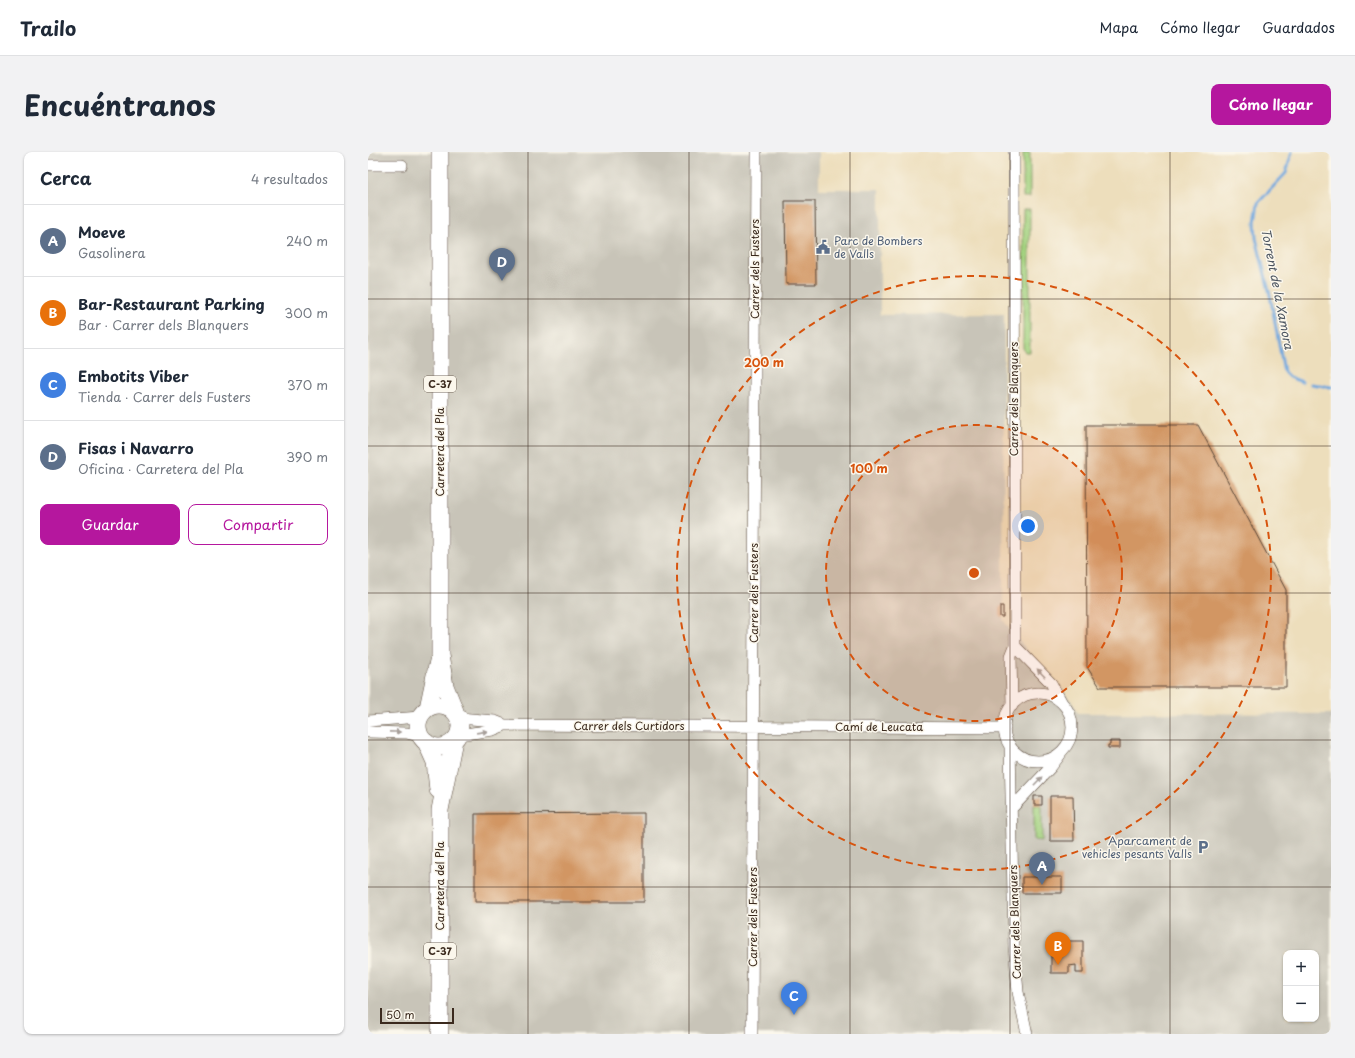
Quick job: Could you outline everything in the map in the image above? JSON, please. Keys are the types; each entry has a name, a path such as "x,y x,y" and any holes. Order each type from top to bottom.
{"main road":[{"name":"Carretera del Pla","path":"440,152 440,655"},
{"name":"C-37","path":"440,655 419,730 435,762 440,810"},
{"name":"C-37","path":"440,655 445,686 457,714 460,729 456,738 440,810"},
{"path":"424,712 440,705 457,714"},
{"path":"424,740 433,745 442,746 456,738"},
{"name":"Carretera del Pla","path":"440,810 440,1034"}],"street":[{"name":"Carrer dels Fusters","path":"752,1034 756,152"},
{"name":"Carrer dels Blanquers","path":"1012,706 1011,656 1015,646 1014,152"},
{"path":"368,165 402,165"},
{"path":"1011,809 1051,768 1071,737 1072,725 1069,713 1051,683 1015,646"},
{"path":"1062,703 1051,696 1039,694 1027,696 1012,706 1006,716 1004,728 1010,745 1018,755 1036,761 1049,759 1065,748"},
{"path":"368,721 424,712"},
{"name":"Carrer dels Curtidors","path":"457,714 495,721 505,725 754,726"},
{"name":"Carrer dels Curtidors","path":"456,738 493,730 505,725"},
{"name":"Camí de Leucata","path":"754,726 1004,728"},
{"path":"368,732 407,733 424,740"},
{"name":"Carrer dels Blanquers","path":"1010,745 1014,946 1018,992 1027,1034"}],"shaded area":[{"path":"368,152 819,152 819,189 880,189 880,315 1004,314 1003,620 1034,659 1073,703 1078,713 1331,714 1331,1034 368,1034"}],"green space":[{"path":"1023,152 1030,152 1030,197 1023,197"},
{"path":"1023,209 1030,209 1030,352 1025,352 1023,348"},
{"path":"1034,805 1042,805 1042,841 1034,840"}],"building":[{"path":"785,201 815,201 816,284 786,284"},
{"path":"1086,425 1198,425 1286,590 1286,687 1100,687 1087,667"},
{"path":"1000,606 1003,606 1003,617 1000,617"},
{"path":"1110,741 1120,741 1120,748 1108,748"},
{"path":"1034,796 1042,796 1042,805 1034,805"},
{"path":"1050,796 1073,796 1074,841 1050,841"},
{"path":"644,813 644,902 475,902 475,814"},
{"path":"1022,877 1062,877 1062,893 1022,893"},
{"path":"1051,936 1061,936 1061,941 1083,941 1083,973 1076,973 1076,965 1069,966 1069,973 1051,973"}],"waterway":[{"name":"Torrent de la Xamora","path":"1292,152 1286,173 1258,203 1255,222 1256,238 1270,295 1284,372 1289,377 1302,382"},
{"name":"Torrent de la Xamora","path":"1311,384 1331,387"}],"place":[{"name":"Parc de Bombers de Valls","path":"823,247"},
{"name":"Fisas i Navarro","path":"502,281"},
{"name":"Aparcament de vehicles pesants Valls","path":"1203,847"},
{"name":"Moeve","path":"1042,885"},
{"name":"Bar-Restaurant Parking","path":"1058,965"},
{"name":"Embotits Viber","path":"794,1015"}]}
